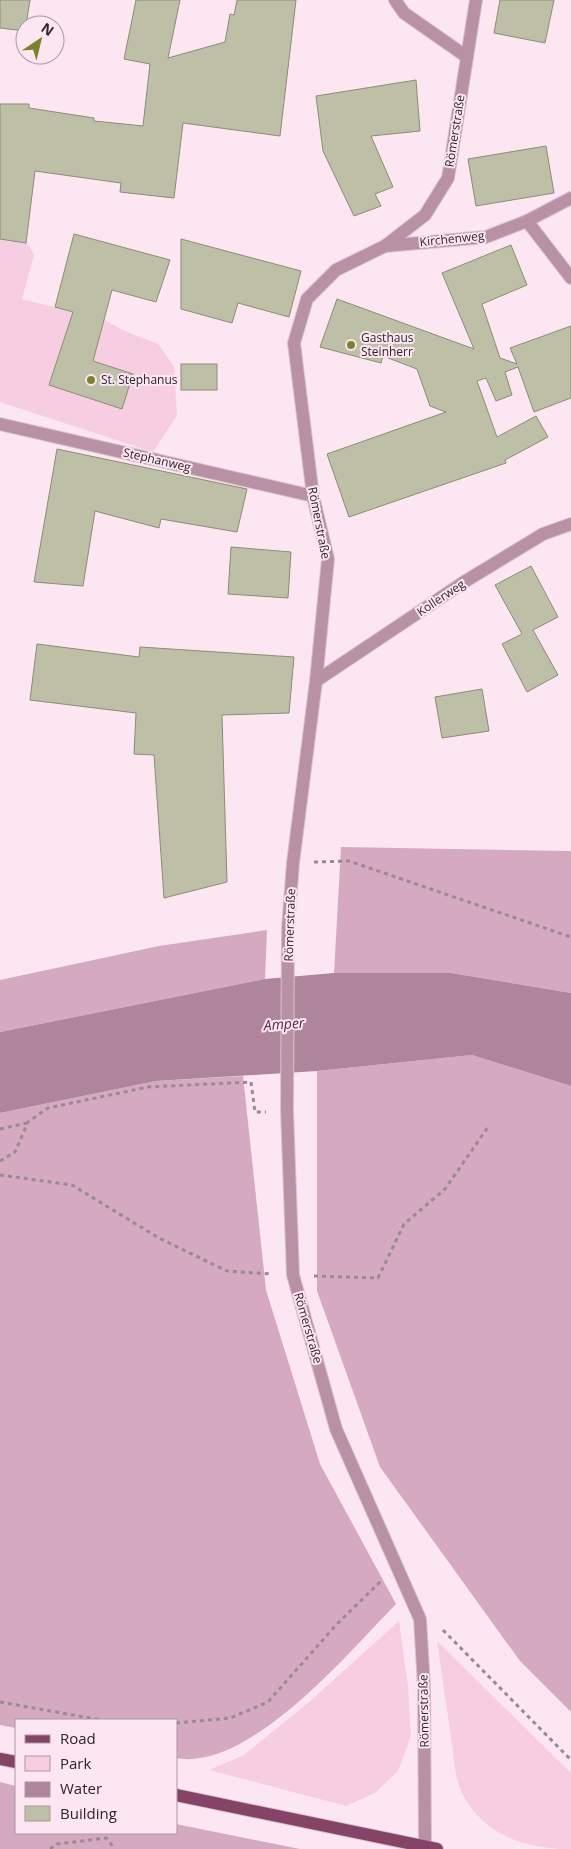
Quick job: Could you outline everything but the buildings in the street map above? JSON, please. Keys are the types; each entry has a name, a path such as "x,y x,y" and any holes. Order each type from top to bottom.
{"main road":[{"path":"0,1759 15,1762"},
{"path":"178,1795 431,1848"}],"street":[{"path":"395,0 404,13 467,57"},
{"name":"Römerstraße","path":"431,1848 420,1619 336,1428 293,1275 288,1090 288,928 293,863 316,681 328,559 313,496 294,343 307,299 336,270 385,246 425,215 448,178 476,0"},
{"name":"Kirchenweg","path":"385,246 486,237 527,221 571,198"},
{"path":"527,221 571,278"},
{"name":"Stephanweg","path":"0,424 313,496"},
{"name":"Kollerweg","path":"316,681 480,572 543,534 571,524"}],"path":[{"path":"293,863 349,861 571,937"},
{"path":"0,1129 28,1122 48,1108 148,1087 210,1082 251,1082 254,1112 258,1112"},
{"path":"0,1162 15,1152 28,1122"},
{"path":"0,1174 72,1185 159,1238 227,1271 378,1278 404,1224 445,1189 488,1127"},
{"path":"178,1723 230,1718 268,1702 336,1625 397,1566"},
{"path":"439,1625 571,1760"},
{"path":"0,1702 95,1719"},
{"path":"50,1849 57,1844 106,1838 115,1849"}],"green space":[{"path":"0,195 34,255 22,299 104,320 125,331 158,344 174,366 177,415 153,452 0,402"},
{"path":"399,1621 408,1687 411,1736 398,1771 375,1793 346,1806 209,1770 244,1755 309,1702"},
{"path":"437,1641 571,1773 571,1849 538,1846 508,1837 494,1830 471,1808 462,1793 456,1775"}],"shaded area":[{"path":"341,847 571,851 571,993 451,973 334,973"},
{"path":"267,930 265,979 0,1032 0,980 159,946"},
{"path":"472,1055 571,1086 571,1712 520,1661 380,1467 317,1291 317,1071"},
{"path":"243,1076 266,1290 320,1464 396,1604 325,1678 296,1704 265,1728 235,1747 204,1757 178,1758 178,1719 15,1719 15,1728 0,1725 0,1113 156,1081"},
{"path":"0,1782 15,1786 15,1834 178,1834 178,1824 300,1849 0,1849"}],"water":[{"name":"Amper","path":"334,973 451,973 571,993 571,1086 472,1055 317,1071 156,1081 0,1113 0,1032 265,979"}],"place":[{"name":"Gasthaus Steinherr","path":"351,345"},
{"name":"St. Stephanus","path":"91,380"}]}
